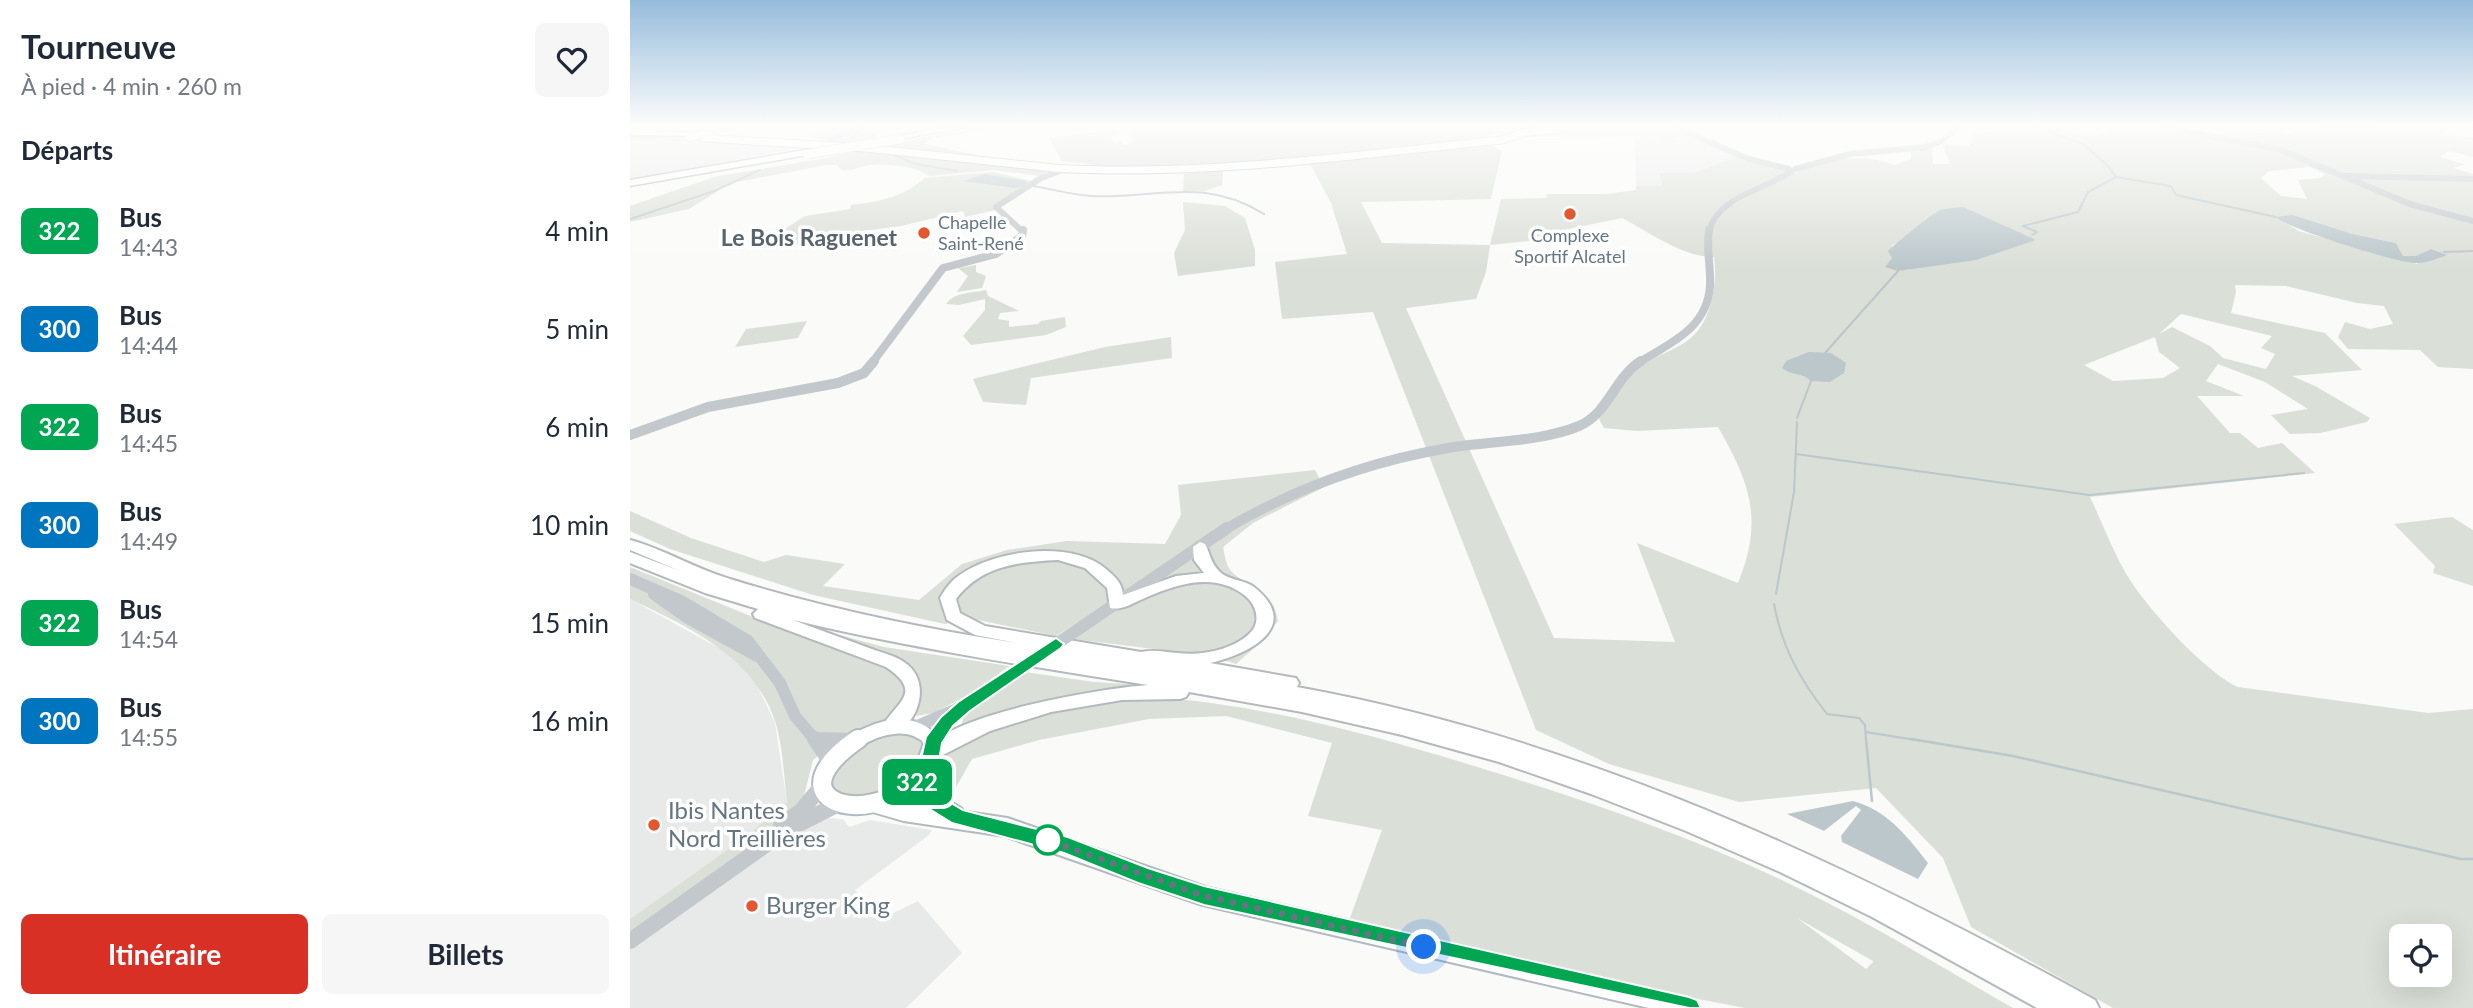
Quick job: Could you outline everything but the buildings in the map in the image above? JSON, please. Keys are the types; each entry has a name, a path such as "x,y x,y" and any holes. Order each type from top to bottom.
{"highway":[{"path":"630,184 680,174"},
{"path":"630,184 682,174"},
{"path":"630,545 722,582 864,621 973,642 1258,686 1370,709 1461,732 1565,764 1724,825 1902,907 2087,1008"},
{"path":"1200,547 1204,564 1217,578"},
{"path":"1081,647 965,626 947,612 947,598 959,582 985,566 1019,557 1055,555 1082,561 1102,572 1115,586 1115,604 1181,580 1217,578 1239,585 1266,609 1266,620 1255,639 1239,649 1211,657 1182,660 1144,657"},
{"path":"630,557 724,595 822,622 904,640 1272,699 1389,724 1575,780 1741,845 1841,892 1963,954 2059,1008"},
{"path":"724,595 727,601 892,663 904,670 911,680 912,696 904,715 891,727"},
{"path":"864,621 879,619 1144,657 1310,687 1360,700 1370,709"},
{"path":"933,747 979,728 1054,706 1102,696 1173,691 1256,702 1272,699"}],"main road":[{"path":"891,727 915,727 929,735 933,747 917,777 896,793 874,803 851,807 838,804 824,794 821,786 825,772 831,762 855,741 891,727"},
{"path":"917,777 921,795 958,817"},
{"path":"874,803 1005,827 1068,846 1145,877 1204,896 1689,1008"}],"street":[{"path":"630,435 708,407 838,383 864,373 891,341 943,268 996,254 1022,236 1021,228 996,207 1049,174"},
{"path":"933,747 947,721 964,706 1200,547 1275,500 1351,470 1415,454 1578,426 1595,417 1626,373 1675,343 1693,328 1710,289 1708,232 1716,215 1735,200 1784,174"},
{"path":"2334,174 2410,204 2473,221"},
{"path":"2339,176 2473,179"},
{"path":"632,580 681,601 748,641 780,683 796,716 831,762"},
{"path":"915,727 964,706"},
{"path":"816,740 855,741"},
{"path":"630,939 801,811 821,786"},
{"path":"630,939 785,831 838,804"}],"shaded area":[{"path":"630,174 661,174 630,180"},
{"path":"731,174 778,174 731,183 689,209 630,222 630,206 714,177"},
{"path":"985,174 1026,181 1027,184 1017,188 963,181"},
{"path":"1002,174 1031,181 995,210 965,217 963,211 901,226 840,234 827,242 785,245 766,241 805,216 850,209 851,205 892,197 925,178"},
{"path":"1184,174 1223,174 1222,185 1205,191 1183,192"},
{"path":"1316,174 1497,174 1491,199 1361,202 1382,243 1490,245 1501,199 1546,198 1547,194 1607,194 1636,190 1636,186 1662,186 1660,174 1785,174 1739,196 1733,205 1792,174 2266,174 2261,178 2281,196 2307,199 2298,180 2321,178 2325,174 2473,174 2473,369 2438,367 2420,350 2348,349 2338,337 2345,322 2370,329 2393,324 2384,306 2357,303 2286,286 2235,285 2231,313 2325,333 2362,370 2292,376 2370,418 2367,422 2320,433 2290,434 2271,415 2308,409 2265,382 2218,364 2206,381 2244,396 2197,396 2230,433 2240,433 2258,448 2282,443 2315,473 2090,497 2119,560 2139,593 2164,624 2195,655 2238,687 2428,713 2473,709 2473,1008 2113,1008 1971,927 1943,858 1876,788 1739,802 1609,764 1536,730 1373,312 1282,319 1275,262 1347,254 1331,203","holes":["2293,215 2353,234 2396,243 2403,256 2416,256 2431,249 2417,264 2299,231 2277,218","1622,218 1678,248 1714,257 1714,291 1702,325 1687,341 1648,361 1629,376 1599,419 1604,428 1637,431 1718,427 1745,484 1752,521 1746,561 1738,583 1637,543 1675,642 1554,638 1406,308 1476,299 1486,272 1490,245 1559,238 1559,231","1929,218 2035,240 1907,270 1886,267 1892,258 1892,245 1908,237","2181,314 2272,336 2261,348 2275,354 2266,369 2223,358 2210,346 2172,327 2159,334","2155,337 2159,352 2180,368 2163,378 2113,381 2084,365"]},
{"path":"1636,174 1660,174 1662,186 1636,186"},
{"path":"1183,202 1225,206 1245,218 1255,250 1255,266 1178,276 1174,253 1185,230"},
{"path":"1963,207 2036,240 1976,260 1898,271 1885,267 1892,258 1888,251 1922,222 1941,210"},
{"path":"2293,215 2353,234 2396,243 2403,256 2416,256 2431,249 2447,255 2419,263 2405,261 2299,229 2276,217"},
{"path":"976,265 976,272 986,276 982,288 957,292 968,276 958,268"},
{"path":"986,290 988,296 1019,311 1000,313 998,319 1009,321 1009,327 1038,324 1041,321 1065,317 1066,327 1046,335 971,345 963,336 985,310 985,299 959,305 946,304 959,295"},
{"path":"807,321 798,338 735,347 746,329"},
{"path":"1171,337 1172,358 1031,378 1026,405 983,402 973,379 1105,347"},
{"path":"1809,352 1831,353 1846,363 1844,373 1830,382 1811,381 1782,368 1786,361"},
{"path":"1315,470 1324,487 1253,523 1223,547 1231,571 1266,596 1278,621 1262,641 1236,664 1200,652 1178,652 1073,639 1093,613 1056,636 968,618 945,624 813,595 670,549 630,531 630,511 691,538 764,562 786,555 845,564 823,586 919,600 962,564 1007,550 1067,541 1165,544 1181,515 1178,485"},
{"path":"2452,517 2473,530 2473,586 2433,573 2435,566 2394,524"},
{"path":"630,567 807,639 828,632 884,647 1009,666 979,689 934,713 890,720 841,736 813,760 804,796 807,825 630,947 630,919 737,843 787,803 782,753 776,724 766,700 736,662 717,646 630,599"},
{"path":"630,599 730,654 755,681 775,723 787,803 737,843 630,919"},
{"path":"1025,672 1094,682 1144,685 1153,697 1279,715 1403,745 1614,812 1742,862 1848,914 2013,1008 1745,1008 1610,982 1350,918 1382,830 1308,816 1332,743 1226,716 1149,719 1039,740 972,759 947,803 927,784 950,751 948,733 961,726 964,716","holes":["1797,918 1873,961 1866,969"]},
{"path":"906,732 921,742 920,760 887,791 841,800 826,777 872,736"},
{"path":"1853,801 1886,817 1912,843 1928,863 1918,879 1842,842 1841,836 1861,810 1856,806 1824,831 1787,814"},
{"path":"826,818 843,819 849,827 870,820 932,830 929,835 855,890 879,920 918,901 962,953 906,1008 630,1008 630,947 788,834"}],"waterway":[{"path":"630,219 714,191 751,174"},
{"path":"2032,235 2037,232 2023,226 2078,212 2088,192 2116,177"},
{"path":"2116,177 2171,186 2176,195 2276,217"},
{"path":"1033,186 1091,196 1199,192 1241,202 1264,214"},
{"path":"2444,252 2473,251"},
{"path":"1825,353 1898,271"},
{"path":"1797,418 1811,381"},
{"path":"1776,594 1794,492 1797,422"},
{"path":"1796,454 2089,495 2304,473"},
{"path":"1774,604 1787,649 1808,689 1827,714 1859,718 1865,725 1866,741"},
{"path":"1866,732 1922,741"},
{"path":"1866,739 1872,801"},
{"path":"1911,739 2013,756 2461,859 2473,859"}],"bus line":[{"name":"322","path":"1056,644 964,706 947,721 935,736 930,761 917,777 921,795 958,817 1005,827 1068,846 1145,877 1204,896 1689,1008"}],"place":[{"name":"Complexe Sportif Alcatel","path":"1570,214"},
{"name":"Chapelle Saint-René","path":"924,233"},
{"name":"Ibis Nantes Nord Treillières","path":"654,825"},
{"name":"Burger King","path":"752,906"}],"district":[{"name":"Le Bois Raguenet","path":"809,238"}],"route":[{"path":"1048,840 1045,839 1204,896 1424,947"}]}
